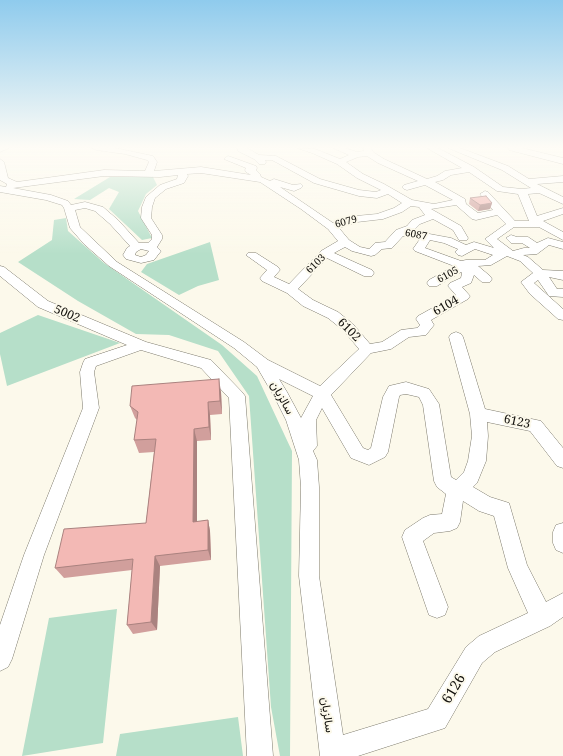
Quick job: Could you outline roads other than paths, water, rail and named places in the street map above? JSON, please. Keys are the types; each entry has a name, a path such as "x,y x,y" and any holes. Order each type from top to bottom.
{"street":[{"path":"5,187 33,183"},
{"path":"5,187 59,200 69,208 85,205 99,209 114,222 137,247 151,247 157,239 157,235 146,218 147,207 151,197 163,187 174,183"},
{"name":"6079","path":"269,183 332,227 356,219 379,217 398,210 409,203"},
{"path":"278,183 294,188 298,186 294,183"},
{"path":"325,183 359,193 368,192 377,195 392,183"},
{"path":"375,183 409,203 434,207 500,189 522,192 540,190"},
{"path":"407,187 417,183"},
{"path":"429,183 474,196 498,216 512,224 537,222 562,204 531,183"},
{"path":"447,183 463,196 474,196"},
{"path":"492,183 500,189"},
{"path":"522,192 537,222 563,236"},
{"path":"474,196 461,205 476,217 487,214 498,216"},
{"name":"6087","path":"422,205 460,233 446,235 447,240 439,252"},
{"name":"سالزيان","path":"69,208 75,228 114,264 239,344 262,363 282,396 294,420 308,460 310,487 309,576 333,753"},
{"path":"398,210 416,222"},
{"name":"6087","path":"404,230 410,228 416,222 434,215"},
{"path":"426,237 419,249 487,263 501,249 512,224"},
{"name":"6087","path":"332,227 345,242 356,249 372,253 379,245 388,246 400,232 447,240 465,258"},
{"path":"481,230 501,249 524,259 540,273 553,293 563,293"},
{"path":"511,238 515,241 524,239 538,249"},
{"path":"465,258 474,245 533,252 548,241 563,246"},
{"name":"6103","path":"291,290 325,253 345,242"},
{"path":"325,253 368,273"},
{"name":"6102","path":"252,255 274,270 266,278 291,290 308,303 333,315 348,328 367,349 322,394 308,420 308,460"},
{"path":"465,258 486,279"},
{"name":"6105","path":"433,283 465,258"},
{"name":"6104","path":"367,349 386,346 406,333 421,332 427,326 423,319 464,296 454,286 467,280 468,273 465,258"},
{"name":"5002","path":"0,270 44,304 141,345 206,364 237,396 260,756"},
{"path":"560,310 534,291 527,282 540,273 561,274 563,276"},
{"path":"437,607 412,537 430,524 450,522 458,490 471,477 477,461 480,436 478,414 456,337"},
{"path":"0,659 34,555 91,408 87,372 90,363 141,345"},
{"path":"262,363 322,394 357,453 369,458 379,452 391,397 394,390 406,388 424,393 431,404 444,481 486,505 502,509 518,568 542,618"},
{"name":"6123","path":"478,414 535,426 563,461"},
{"path":"563,532 563,543"},
{"name":"6126","path":"333,753 436,719 474,655 487,644 542,618 563,604"}]}
